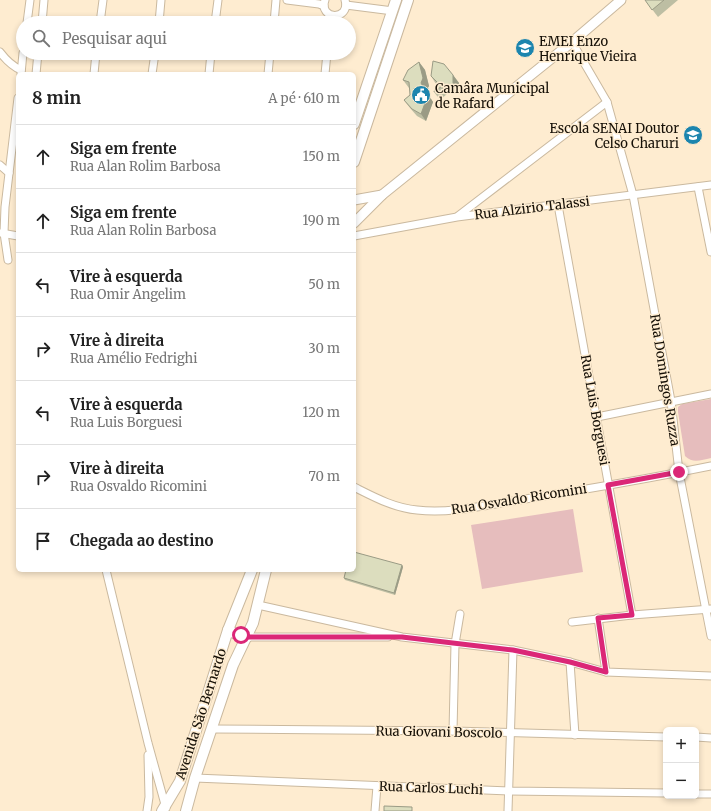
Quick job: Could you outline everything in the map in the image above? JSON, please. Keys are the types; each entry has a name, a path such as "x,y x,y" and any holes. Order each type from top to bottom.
{"main road":[{"path":"356,118 396,0"},
{"path":"356,156 408,0"},
{"path":"393,11 404,10"},
{"name":"Avenida São Bernardo","path":"164,809 180,781 228,630 251,572"},
{"name":"Avenida São Bernardo","path":"186,811 195,778 233,665 253,623 266,572"},
{"path":"238,605 258,605"},
{"path":"228,630 247,637"}],"street":[{"path":"28,16 30,0"},
{"path":"43,16 44,0"},
{"path":"101,16 103,0"},
{"path":"159,16 161,0"},
{"path":"216,16 218,0"},
{"path":"275,16 276,0"},
{"path":"287,0 320,4 325,3 326,12 329,16"},
{"path":"404,10 414,0"},
{"path":"356,221 382,195 572,42 621,0"},
{"path":"335,16 342,14 344,11 345,2 393,11"},
{"name":"Rua Domingos Ruzza","path":"572,42 607,102 633,195 671,401 679,472 708,610 711,636"},
{"path":"0,52 5,59 21,72 23,60"},
{"path":"36,72 37,60"},
{"path":"94,72 95,60"},
{"path":"152,72 154,60"},
{"path":"209,72 211,60"},
{"path":"268,72 269,60"},
{"path":"325,72 326,60"},
{"path":"457,217 607,102"},
{"path":"8,260 2,233 16,114"},
{"path":"0,165 9,172"},
{"name":"Rua Alzirio Talassi","path":"356,236 457,217 711,185"},
{"path":"698,187 711,252"},
{"path":"356,200 382,195"},
{"name":"Rua Luis Borguesi","path":"558,205 632,615"},
{"path":"2,233 16,236"},
{"path":"597,417 711,394"},
{"name":"Rua Osvaldo Ricomini","path":"356,488 394,506 415,510 434,511 470,507 608,485 711,466"},
{"path":"106,572 164,809"},
{"path":"258,605 402,637 513,650 570,662 606,672 711,676"},
{"path":"572,622 632,615 708,610"},
{"path":"453,731 455,644 460,614"},
{"path":"598,618 606,672"},
{"path":"247,637 402,637"},
{"path":"508,811 513,650"},
{"path":"570,662 575,735"},
{"name":"Rua Giovani Boscolo","path":"212,729 453,731 663,737"},
{"path":"699,737 711,738"},
{"path":"147,811 149,797 148,743"},
{"name":"Rua Carlos Luchi","path":"195,778 509,791 663,793"},
{"path":"375,811 377,786"},
{"path":"699,794 711,794"}],"shaded area":[{"path":"711,399 711,458 694,461 685,456 678,407 682,404"},
{"path":"573,509 583,572 482,589 471,525"}],"building":[{"path":"645,0 664,0 652,10"},
{"path":"433,61 444,64 453,75 453,86 442,86 434,92 437,82 431,76"},
{"path":"419,62 423,78 421,83 428,95 421,114 412,109 404,100 410,95 409,82 403,80 408,70"},
{"path":"356,553 402,565 394,593 344,578 346,572 356,572"},
{"path":"384,806 412,807 412,811 384,811"}],"place":[{"name":"EMEI Enzo Henrique Vieira","path":"525,48"},
{"name":"Camâra Municipal de Rafard","path":"421,95"},
{"name":"Escola SENAI Doutor Celso Charuri","path":"693,135"}],"route":[{"path":"241,635 247,637 402,637 513,650 570,662 606,672 598,618 632,615 608,485 679,472"}]}
